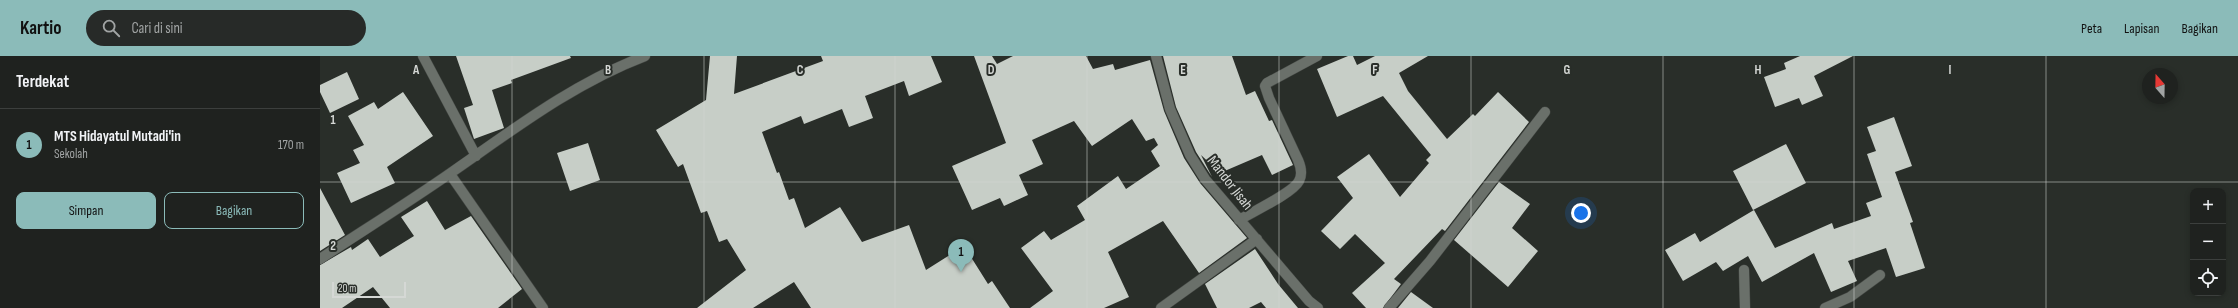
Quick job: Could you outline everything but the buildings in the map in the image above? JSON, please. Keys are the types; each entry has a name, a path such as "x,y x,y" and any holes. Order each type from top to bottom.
{"street":[{"path":"423,56 476,156"},
{"path":"320,259 450,174 559,98 586,83 645,56"},
{"name":"Mandor Jisah","path":"1156,56 1170,109 1190,155 1204,179 1309,301 1318,308"},
{"path":"1239,220 1286,193 1300,180 1301,168 1265,86 1267,82 1317,56"},
{"path":"1389,308 1430,261 1545,112"},
{"path":"450,174 543,308"},
{"path":"1161,308 1257,239"},
{"path":"1744,270 1745,308"},
{"path":"1825,308 1850,297 1880,275"}],"place":[{"name":"MTS Hidayatul Mutadi'in","path":"961,272"}]}
